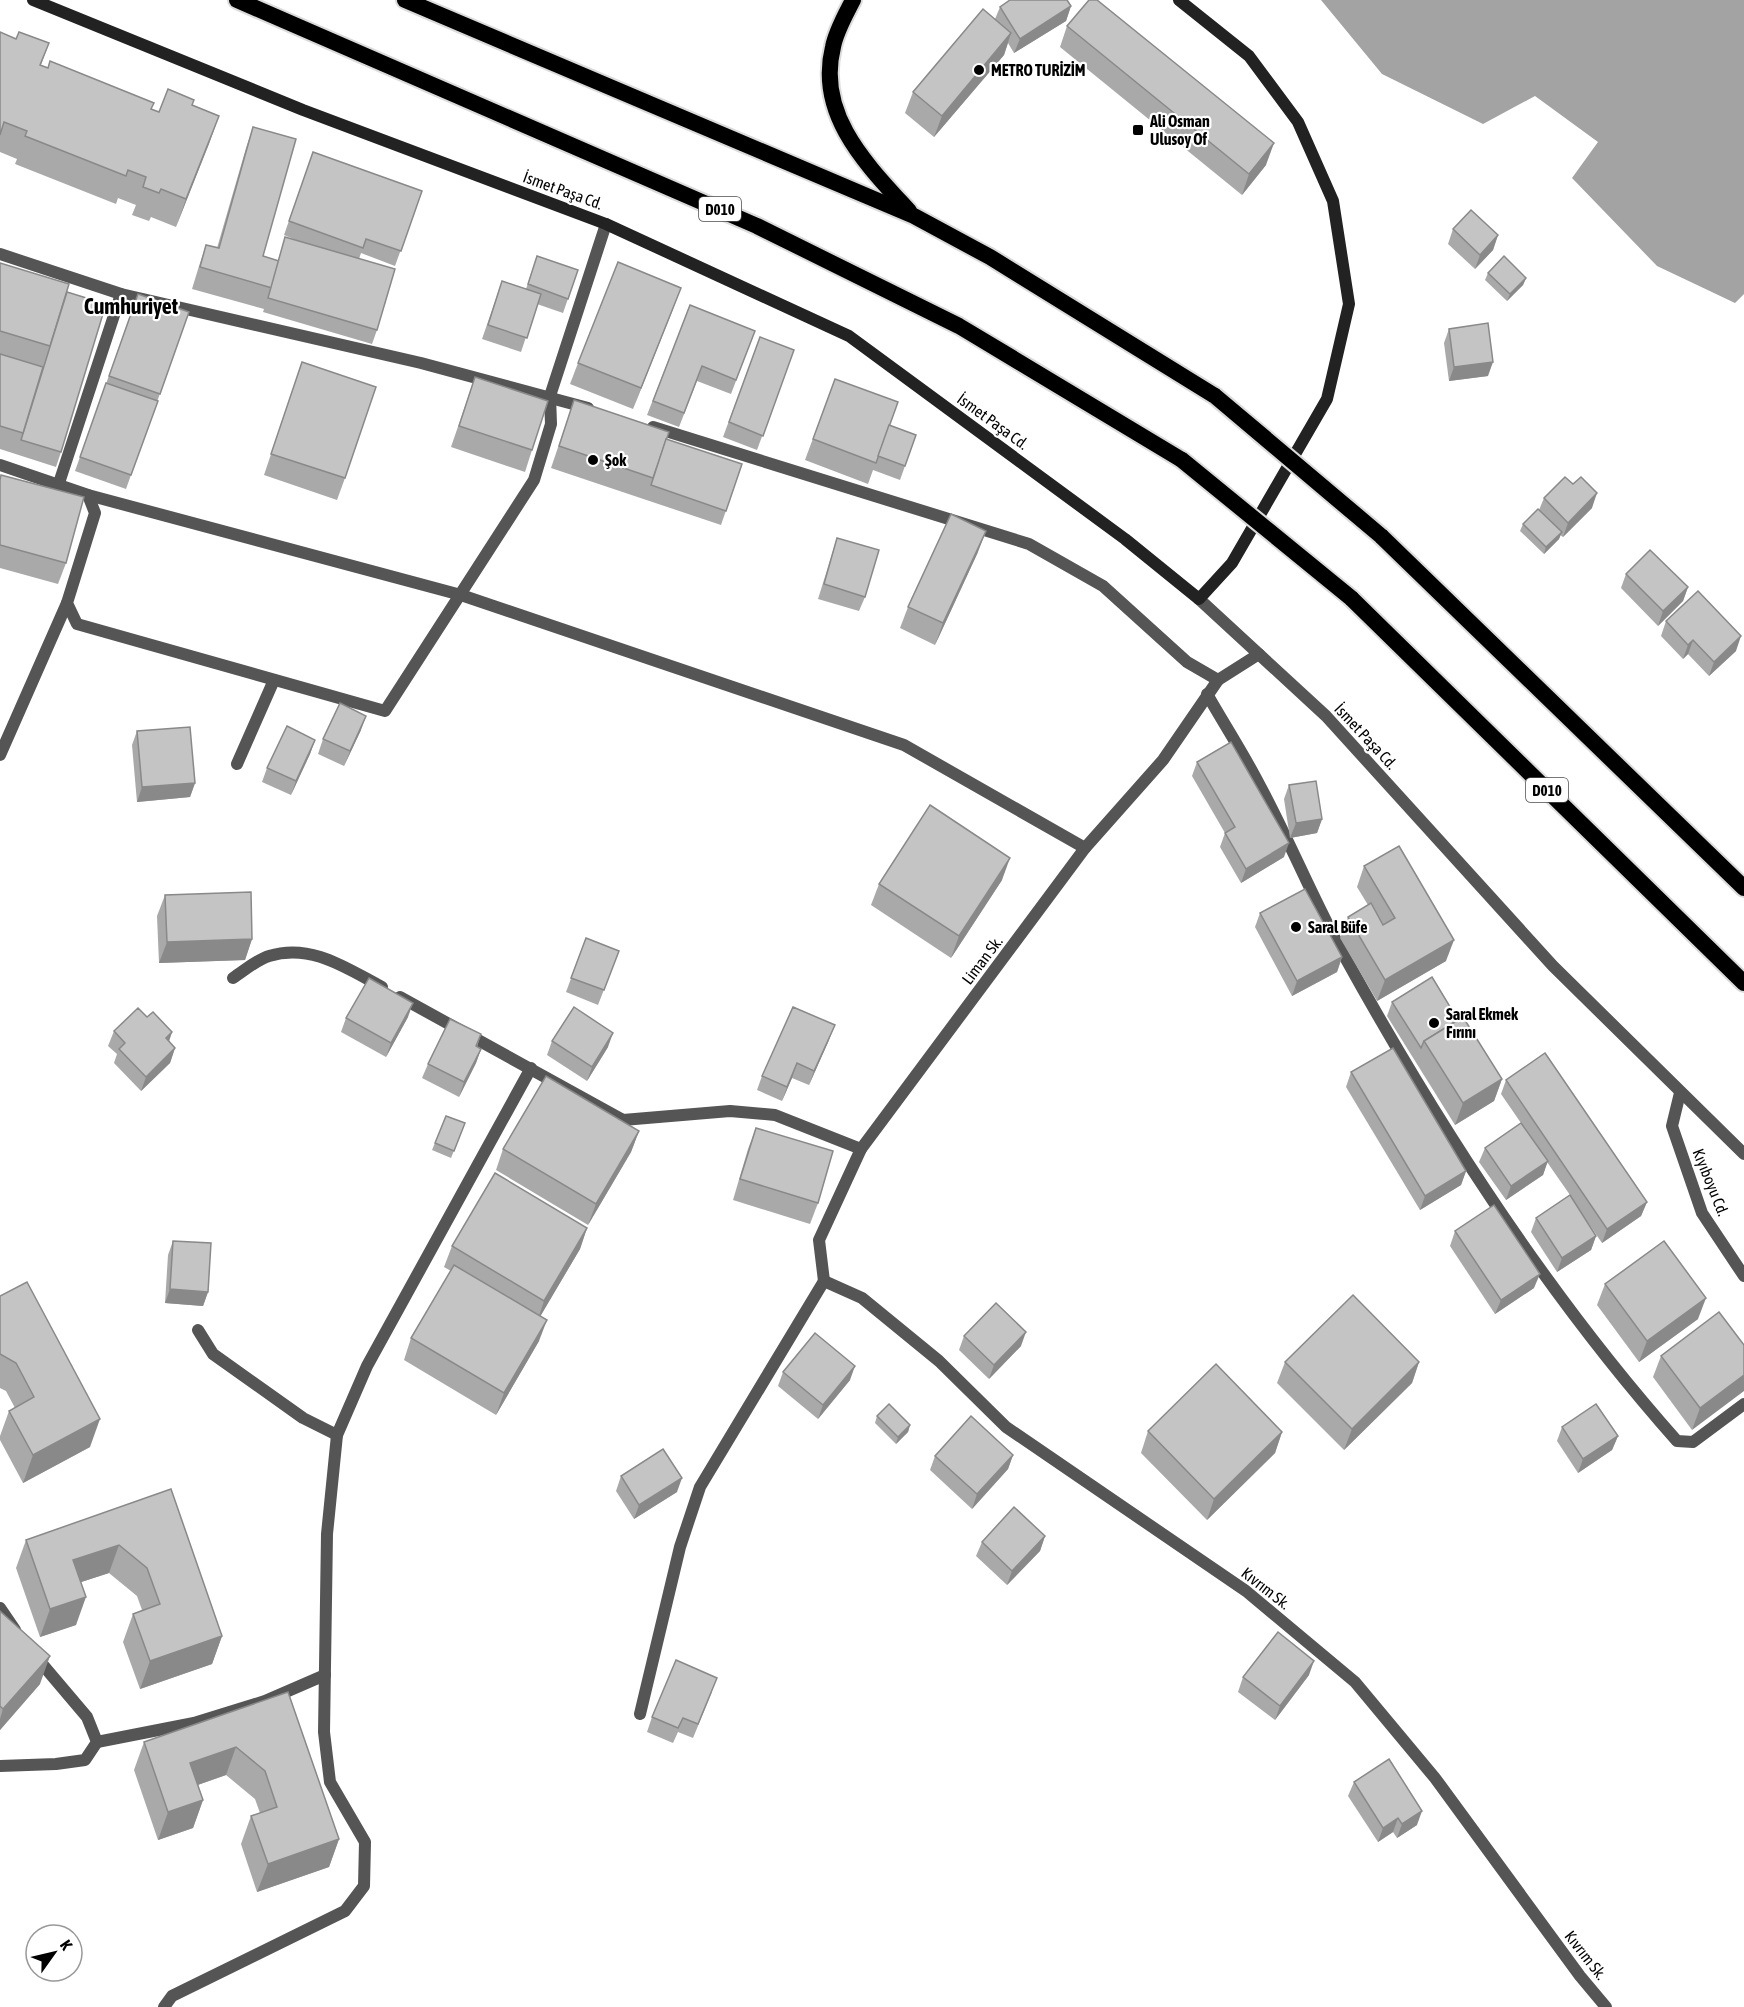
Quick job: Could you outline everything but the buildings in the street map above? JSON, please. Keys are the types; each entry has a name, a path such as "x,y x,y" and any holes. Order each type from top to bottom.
{"highway":[{"name":"D010","path":"237,0 757,225 959,326 1182,460 1351,598 1744,983"},
{"path":"405,0 914,216 990,257 1215,396 1381,536 1744,888"},
{"path":"853,0 833,47 829,92 848,139 914,216"}],"main road":[{"name":"İsmet Paşa Cd.","path":"33,0 303,110 606,224 849,336 1125,539 1199,599"},
{"path":"1179,0 1249,56 1298,122 1333,201 1349,304 1327,399 1232,563 1199,599"}],"street":[{"path":"67,603 77,624 385,711 534,480 551,424 550,396 606,224"},
{"path":"0,254 121,294 550,396 596,410"},
{"path":"59,483 121,294"},
{"path":"641,424 1029,544 1103,585 1187,662 1218,680"},
{"path":"0,465 59,483 88,495 461,595 904,745 1084,848"},
{"path":"0,755 67,603 95,513 88,495"},
{"name":"İsmet Paşa Cd.","path":"1199,599 1326,716 1553,966 1744,1154"},
{"name":"Liman Sk.","path":"824,1281 819,1240 861,1149 1084,848 1164,760 1218,680 1259,654"},
{"path":"237,764 274,680"},
{"path":"1207,694 1260,784 1345,957 1438,1120 1592,1340 1626,1384 1677,1441 1693,1442 1744,1404"},
{"path":"233,978 267,956 300,950 337,963 623,1120 730,1111 776,1115 861,1149"},
{"path":"164,2007 172,1996 345,1911 364,1886 365,1842 330,1782 324,1732 327,1534 338,1435 367,1366 531,1068"},
{"name":"Kıyıboyu Cd.","path":"1680,1093 1672,1126 1702,1213 1744,1276"},
{"path":"640,1714 680,1547 700,1487 824,1281"},
{"name":"Kıvrım Sk.","path":"824,1281 862,1298 939,1361 1006,1427 1246,1591 1355,1682 1435,1778 1580,1976 1606,2007"},
{"path":"198,1330 213,1354 303,1418 338,1435"},
{"path":"0,1608 23,1641 87,1717 97,1742"},
{"path":"0,1766 56,1764 85,1760 97,1742 194,1724 265,1701 325,1675"}],"shaded area":[{"path":"1321,0 1744,0 1744,294 1735,303 1657,266 1572,178 1598,142 1535,96 1483,124 1382,74"}],"place":[{"name":"METRO TURİZİM","path":"979,70"},
{"name":"Ali Osman Ulusoy Of","path":"1138,130"},
{"name":"Şok","path":"593,460"},
{"name":"Saral Büfe","path":"1296,927"},
{"name":"Saral Ekmek Fırını","path":"1434,1023"}],"district":[{"name":"Cumhuriyet","path":"131,306"}]}
